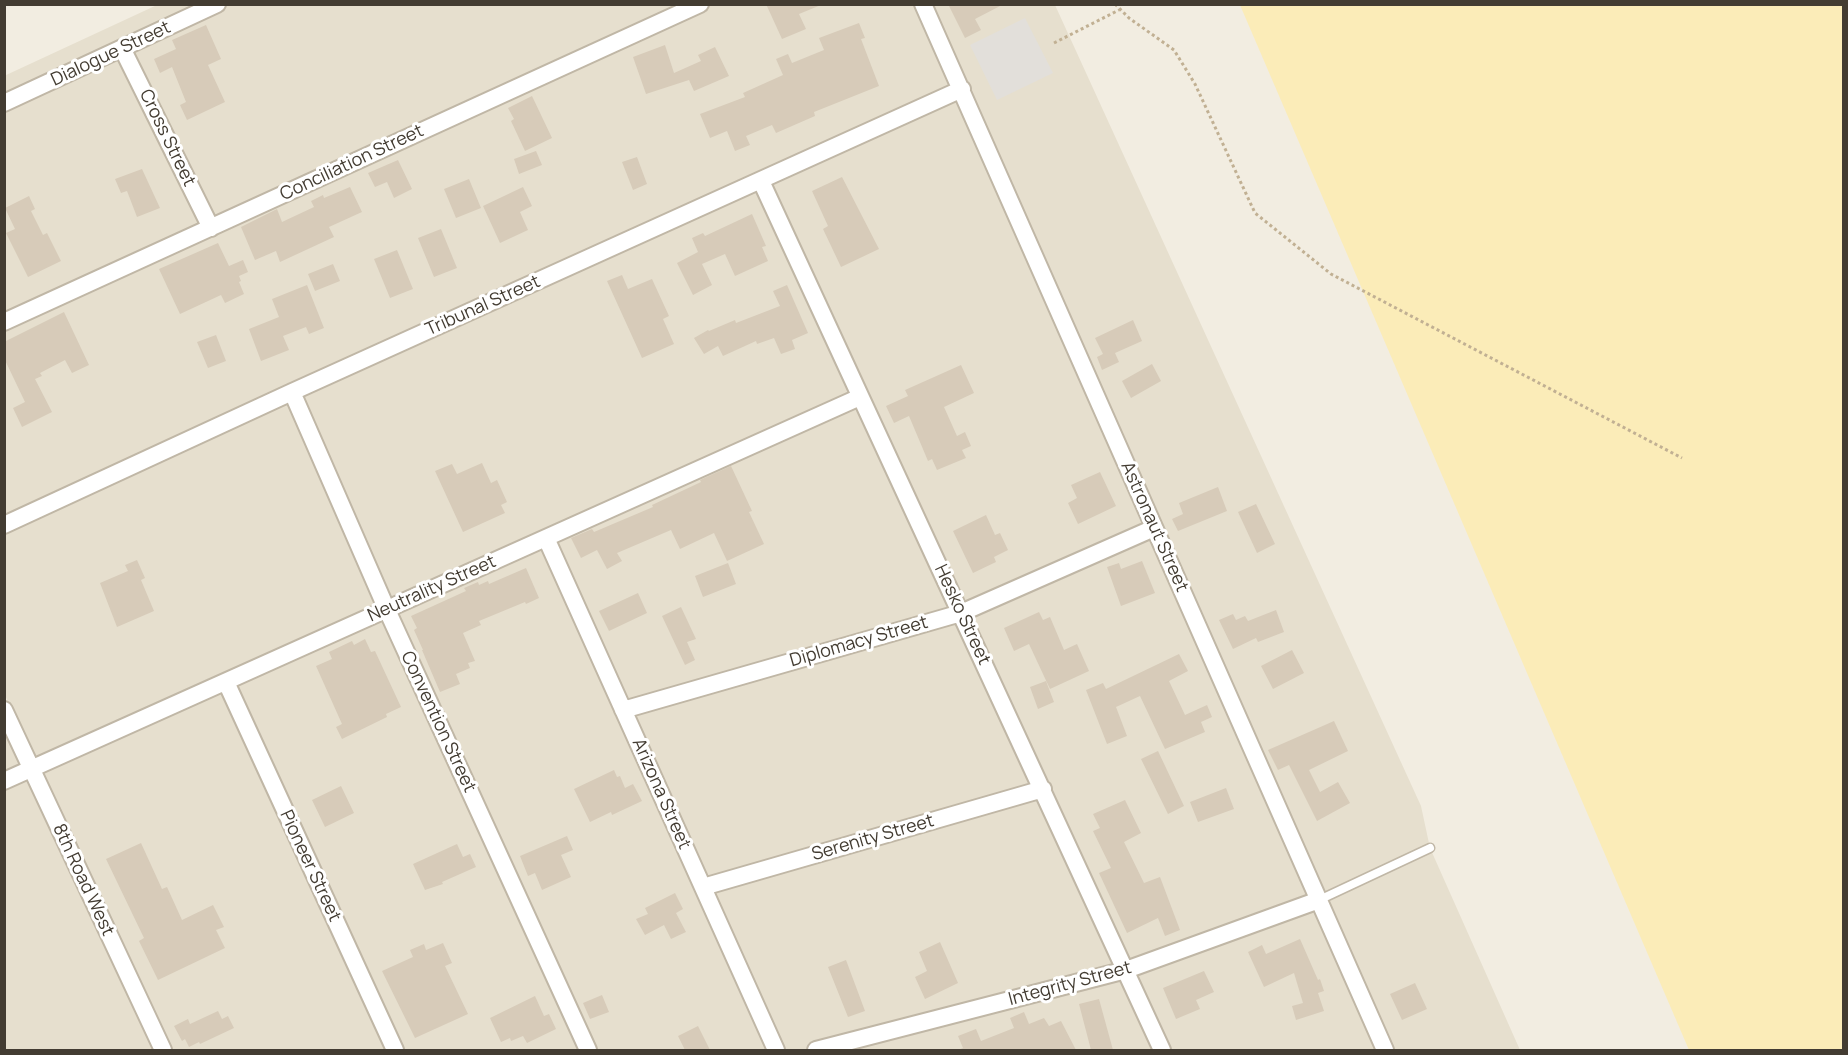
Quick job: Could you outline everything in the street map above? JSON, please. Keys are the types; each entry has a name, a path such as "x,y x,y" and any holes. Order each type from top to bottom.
{"street":[{"name":"Dialogue Street","path":"4,103 217,4"},
{"name":"Conciliation Street","path":"4,322 700,4"},
{"name":"Astronaut Street","path":"923,4 1384,1050"},
{"name":"Cross Street","path":"122,48 212,228"},
{"name":"Tribunal Street","path":"4,525 962,89"},
{"name":"Hesko Street","path":"760,181 1162,1050"},
{"name":"Convention Street","path":"292,392 387,610 588,1050"},
{"name":"Neutrality Street","path":"4,781 860,397"},
{"name":"Diplomacy Street","path":"623,710 961,613 1154,528"},
{"name":"Arizona Street","path":"546,538 776,1050"},
{"name":"Pioneer Street","path":"226,682 395,1050"},
{"name":"8th Road West","path":"4,710 163,1050"},
{"name":"Serenity Street","path":"703,887 1043,789"},
{"name":"Integrity Street","path":"816,1050 1126,970 1319,900"}],"lane":[{"path":"1319,900 1430,848"}],"path":[{"path":"1114,4 1174,50 1195,84 1255,213 1281,236 1330,274 1682,458"},
{"path":"1054,43 1119,10"}],"shaded area":[{"path":"157,5 1055,5 1421,806 1430,848 1520,1050 166,1050 5,695 4,76"},
{"path":"1025,18 1053,73 997,100 970,45"},
{"path":"4,710 163,1050 5,1050"}],"sand":[{"path":"1240,5 1843,5 1843,1050 1689,1050"}],"building":[{"path":"766,4 821,5 799,14 806,29 782,39"},
{"path":"948,4 1004,4 975,19 981,30 965,38"},
{"path":"859,23 865,38 861,39 879,86 814,112 815,116 776,133 772,125 746,136 750,145 735,151 727,131 710,138 700,114 745,97 743,93 783,75 776,59 788,54 792,63 824,50 819,38"},
{"path":"206,25 221,59 208,65 225,102 187,120 180,105 186,102 172,67 160,73 154,59 176,49 172,40"},
{"path":"665,45 674,73 701,61 698,55 715,47 729,76 694,91 689,80 646,94 633,57"},
{"path":"532,96 552,138 525,151 511,121 514,119 508,108"},
{"path":"536,151 542,165 519,174 514,159"},
{"path":"637,157 647,184 633,190 622,162"},
{"path":"398,160 412,189 394,198 387,182 375,187 368,173"},
{"path":"142,169 160,208 137,217 127,191 121,193 115,179"},
{"path":"842,177 879,249 841,267 823,229 828,226 812,191"},
{"path":"469,179 481,208 456,218 444,189"},
{"path":"350,187 362,212 329,227 334,237 280,262 276,251 255,260 241,227 277,209 282,222 314,207 311,201"},
{"path":"523,187 532,206 520,212 528,230 500,243 483,206"},
{"path":"29,196 35,209 31,211 43,235 47,233 61,261 28,277 6,233 15,229 5,208"},
{"path":"752,214 766,246 762,247 768,261 735,276 725,254 702,264 712,285 693,295 677,263 698,252 692,238 703,233 705,236"},
{"path":"441,229 457,268 434,277 418,238"},
{"path":"218,243 229,266 243,260 248,272 239,276 241,281 239,282 244,294 225,303 221,295 180,314 159,269"},
{"path":"397,250 413,289 390,298 374,259"},
{"path":"333,264 340,281 315,291 308,274"},
{"path":"622,275 628,289 652,279 669,316 663,319 674,344 642,358 607,281"},
{"path":"307,285 324,328 309,334 306,327 283,336 289,350 261,361 249,329 279,317 272,299"},
{"path":"787,285 808,333 792,340 795,349 781,354 774,338 757,344 756,341 723,356 718,346 704,354 694,338 708,330 735,320 736,323 780,306 773,291"},
{"path":"64,312 89,365 72,373 65,360 40,373 42,376 35,379 52,412 22,427 13,408 25,402 4,358 4,342"},
{"path":"1133,320 1142,341 1115,353 1119,362 1102,370 1097,357 1103,354 1095,338"},
{"path":"216,335 226,361 208,368 197,342"},
{"path":"1152,364 1161,381 1131,398 1122,381"},
{"path":"961,365 974,393 944,407 957,436 965,432 971,446 962,450 966,458 937,470 932,459 928,461 909,416 894,423 886,406 908,396 905,390"},
{"path":"482,463 491,483 497,480 507,502 501,505 505,513 463,532 435,471 452,464 457,474"},
{"path":"731,466 752,511 749,512 764,544 727,561 714,533 680,549 671,530 617,553 622,561 607,569 597,550 581,558 571,538 592,529 594,532 653,507 652,505"},
{"path":"1100,472 1116,506 1078,524 1068,503 1077,498 1071,485"},
{"path":"1218,487 1227,511 1178,531 1172,519 1183,514 1179,503"},
{"path":"1256,504 1275,544 1257,553 1238,512"},
{"path":"986,515 995,535 1000,533 1008,550 994,557 996,562 973,573 953,531"},
{"path":"137,560 145,578 141,580 154,611 117,627 100,583 128,571 125,565"},
{"path":"1142,561 1155,593 1121,606 1107,567 1119,563 1121,569"},
{"path":"728,563 736,584 703,597 695,576"},
{"path":"526,568 539,598 479,621 481,625 463,633 475,661 468,663 470,668 456,674 460,684 440,692 414,630 417,628 411,616 466,591 464,588 478,582 479,585 488,581 489,584"},
{"path":"638,593 647,613 609,631 599,611"},
{"path":"681,607 696,639 687,642 695,660 685,665 662,616"},
{"path":"1276,610 1284,632 1258,642 1256,638 1233,649 1219,620 1233,614 1236,620 1245,616 1248,621"},
{"path":"1039,612 1043,620 1050,617 1064,650 1077,644 1089,671 1050,689 1029,644 1014,651 1004,628"},
{"path":"365,639 371,652 375,651 401,707 386,714 387,717 342,739 336,727 342,724 316,666 332,659 329,652 352,641 354,645"},
{"path":"1292,650 1304,673 1273,689 1261,666"},
{"path":"1179,654 1188,671 1169,681 1185,715 1207,705 1212,717 1201,722 1205,732 1165,749 1140,696 1116,707 1127,736 1107,744 1086,690 1103,683 1106,689"},
{"path":"1046,681 1054,702 1038,709 1030,687"},
{"path":"1334,721 1348,751 1309,770 1320,792 1338,782 1350,803 1317,821 1289,765 1278,770 1268,750"},
{"path":"1158,751 1184,806 1168,814 1141,759"},
{"path":"614,770 617,777 620,776 625,788 633,784 642,801 590,822 574,789"},
{"path":"341,786 354,813 325,827 312,800"},
{"path":"1226,788 1234,809 1198,822 1190,802"},
{"path":"1125,800 1141,833 1124,842 1144,883 1160,877 1180,930 1165,936 1158,918 1127,933 1099,873 1111,868 1093,831 1100,828 1093,814"},
{"path":"567,836 573,850 561,855 571,877 542,890 535,873 528,876 520,856"},
{"path":"141,843 162,889 167,887 182,920 213,905 224,927 216,930 225,948 158,980 139,941 144,938 106,859"},
{"path":"457,844 463,857 470,854 476,867 442,882 443,884 425,890 413,864"},
{"path":"675,893 683,909 676,913 686,932 671,939 664,925 645,935 636,919 648,914 645,908"},
{"path":"1300,939 1324,991 1318,993 1324,1011 1296,1020 1292,1006 1303,1003 1294,973 1264,987 1248,952 1262,945 1266,954"},
{"path":"940,942 958,983 925,999 915,977 927,971 919,952"},
{"path":"443,943 452,963 445,966 468,1014 415,1038 382,971 413,957 410,950 424,944 426,950"},
{"path":"846,960 865,1011 848,1017 828,967"},
{"path":"1204,971 1214,992 1196,1000 1200,1009 1176,1019 1163,988"},
{"path":"1415,983 1427,1009 1402,1020 1390,994"},
{"path":"602,995 609,1012 590,1019 583,1003"},
{"path":"535,996 544,1016 549,1014 556,1029 527,1043 523,1036 501,1042 490,1018"},
{"path":"1099,999 1113,1050 1091,1050 1079,1004"},
{"path":"218,1011 222,1019 228,1016 234,1028 189,1047 185,1039 182,1041 174,1026 188,1019 190,1024"},
{"path":"1024,1012 1029,1024 1044,1018 1049,1026 1061,1021 1076,1050 958,1050 963,1048 958,1036 976,1029 981,1041 1014,1028 1010,1018"},
{"path":"698,1026 710,1050 685,1050 678,1036"}]}
